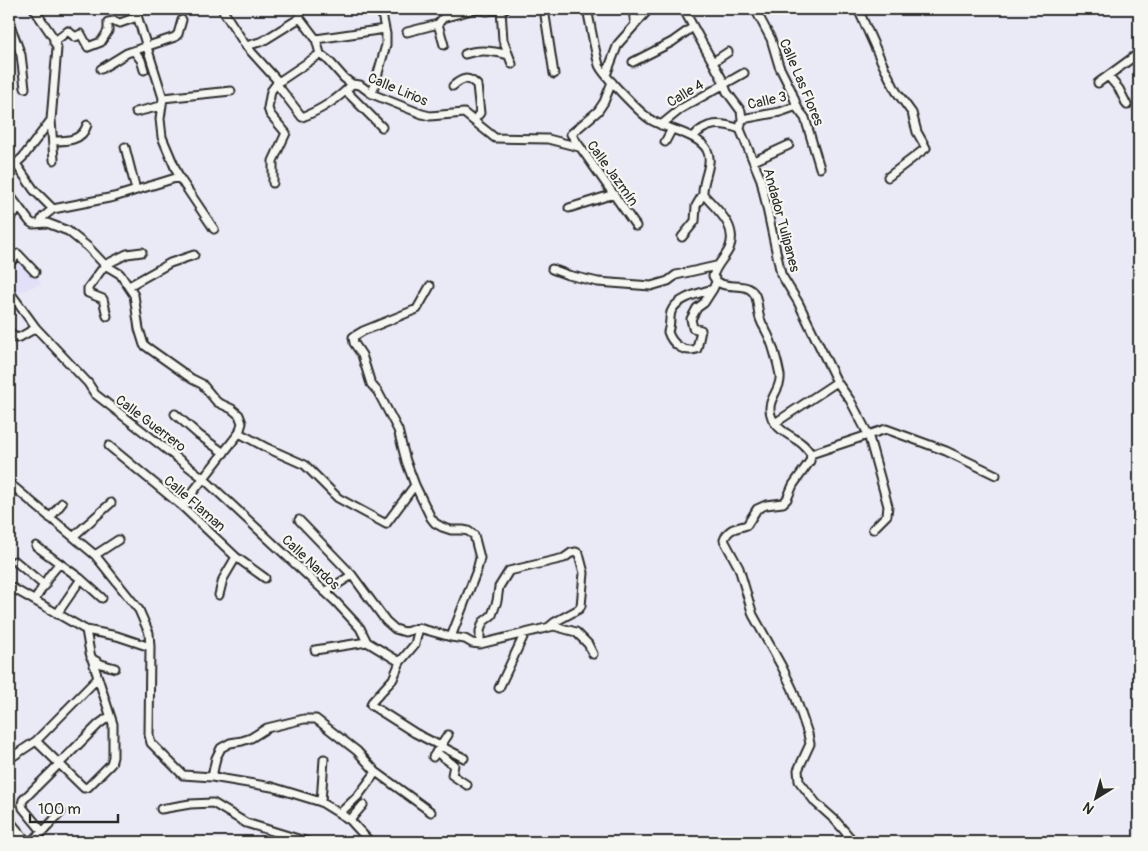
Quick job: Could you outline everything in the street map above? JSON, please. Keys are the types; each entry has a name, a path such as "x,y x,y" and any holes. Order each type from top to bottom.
{"street":[{"path":"34,9 57,48 51,120 54,160"},
{"path":"135,9 162,102 160,130 162,137 179,177 214,229"},
{"path":"222,9 246,46 276,79 277,83"},
{"path":"372,94 386,45 381,9"},
{"path":"407,32 438,24 450,12 476,9 487,11 503,9 503,40 512,64"},
{"path":"544,9 554,74"},
{"path":"587,9 599,66 606,75 642,114 661,125 702,142 708,151 710,160 702,188 703,194 719,210 732,233 729,248 716,266 713,276 714,285 704,303 697,308 690,319 693,328 700,330 697,349 690,351 671,341 668,332 671,324 671,312 679,302 714,285 748,288 754,293 760,321 767,333 780,376 780,384 770,406 772,417 785,433 803,444 811,454 810,461 783,503 766,505 758,509 747,525 733,528 726,534 724,540 739,568 753,615 793,690 808,734 810,744 798,770 799,781 816,803 835,820 854,842"},
{"path":"632,9 635,24"},
{"path":"606,75 618,44 649,9"},
{"name":"Calle Las Flores","path":"755,9 770,39 779,66 792,90 797,106 807,124 820,168"},
{"path":"858,9 884,68 896,91 912,113 917,132 926,148 888,177"},
{"path":"300,10 300,18 316,39 320,54 352,84"},
{"path":"684,10 713,62 727,92 741,111 742,118 740,129 729,125 712,125 700,129 692,137"},
{"path":"54,42 68,31 74,37 81,34 88,47 101,42 106,34 108,22 120,22 137,18"},
{"path":"246,46 263,41 300,18"},
{"path":"101,69 134,51 178,34 182,20"},
{"path":"9,22 21,55 25,88"},
{"path":"438,24 444,45"},
{"path":"632,62 672,42 693,27"},
{"path":"316,39 385,29"},
{"path":"134,51 142,60 144,70"},
{"path":"465,54 484,51 508,55"},
{"path":"713,62 728,52"},
{"path":"272,183 273,161 286,132 270,114 268,108 270,91 277,83 320,54"},
{"path":"1098,83 1139,54"},
{"name":"Calle 4","path":"661,125 682,108 744,73"},
{"path":"1108,76 1119,89 1127,105"},
{"path":"453,86 462,79 472,80 477,85 480,113 474,120"},
{"name":"Calle Jazmín","path":"612,82 598,111 571,134 636,226"},
{"name":"Calle Lirios","path":"277,83 278,87 302,117 346,91 352,84 360,85 372,94 422,114 430,116 464,113 495,138 541,138 579,147"},
{"path":"136,112 162,102 232,91"},
{"path":"346,91 382,127"},
{"name":"Calle 3","path":"742,118 780,112 797,106"},
{"path":"9,170 16,164 51,120"},
{"path":"53,141 77,138 82,135 88,125"},
{"path":"665,142 672,129"},
{"name":"Andador Tulipanes","path":"740,129 761,180 781,274 798,302 837,382 850,400 868,434 888,506 887,515 873,529"},
{"path":"754,161 788,145"},
{"path":"125,147 136,190"},
{"path":"16,164 34,190 54,209"},
{"path":"36,224 54,209 114,197 179,177"},
{"path":"9,194 19,208 36,224 47,223 68,231 76,236 105,265 120,274 134,295 144,345 202,384 216,402 232,409 239,415 242,423 240,433 182,506"},
{"path":"569,208 614,194"},
{"path":"682,237 695,221 696,206 703,194"},
{"path":"9,218 19,208"},
{"path":"107,316 103,299 88,293 88,288 105,265 127,254 142,252"},
{"path":"9,264 18,254 35,272"},
{"path":"129,286 170,263 194,255"},
{"path":"552,269 598,282 651,286 668,281 676,275 716,266"},
{"path":"430,286 417,309 352,337 362,355 371,384 378,392 398,430 406,461 431,518 435,523 451,530 468,531 474,535 480,558 451,637"},
{"path":"9,291 36,328 15,338 9,331"},
{"name":"Calle Guerrero","path":"36,328 105,403 203,478"},
{"path":"775,422 837,382"},
{"path":"175,414 185,424 224,453"},
{"path":"811,454 886,429 946,451 996,475"},
{"path":"240,433 267,448 305,465 338,498 386,524 415,485"},
{"name":"Calle Flaman","path":"108,446 182,506 236,557 265,578"},
{"name":"Calle Nardos","path":"203,478 325,592 360,628 367,642 400,662"},
{"path":"9,483 74,536 94,555 139,610 149,633 149,730 151,743 183,775 212,777 272,787 321,802 350,820 370,842"},
{"path":"50,518 62,503"},
{"path":"74,536 112,503"},
{"path":"299,520 352,575 386,622 395,629 404,632 419,628 480,644 554,626 576,632 588,644 593,654"},
{"path":"94,555 118,540"},
{"path":"36,546 102,598"},
{"path":"480,644 480,631 483,622 492,615 495,609 499,587 508,571 564,558 576,552 579,554 584,572 581,606 579,609 555,622 549,628"},
{"path":"219,595 223,579 236,557"},
{"path":"15,561 45,586"},
{"path":"35,600 45,586 49,576 59,564"},
{"path":"325,592 352,575"},
{"path":"57,614 80,579"},
{"path":"9,586 86,630 117,636 150,647"},
{"path":"419,628 415,644 400,662 393,679 371,705 415,733 464,758"},
{"path":"36,740 84,788 88,787 107,769 113,756 113,733 110,716 91,658 86,630"},
{"path":"499,688 524,633"},
{"path":"315,650 367,642"},
{"path":"91,658 101,664 116,668"},
{"path":"9,759 36,740 97,679"},
{"path":"42,831 22,804 24,800 99,724 110,716"},
{"path":"212,777 216,758 221,748 230,743 251,738 267,728 310,718 321,722 350,744 376,772 431,812"},
{"path":"448,735 434,754 454,765 452,775 466,785"},
{"path":"321,802 324,759"},
{"path":"340,813 358,796 376,772"},
{"path":"161,809 190,804 213,803 246,823 308,842"},
{"path":"350,820 363,805"},
{"path":"9,820 27,842 31,841 42,831 60,812"}],"shaded area":[{"path":"19,251 41,283 14,295 9,286 9,258"}]}
